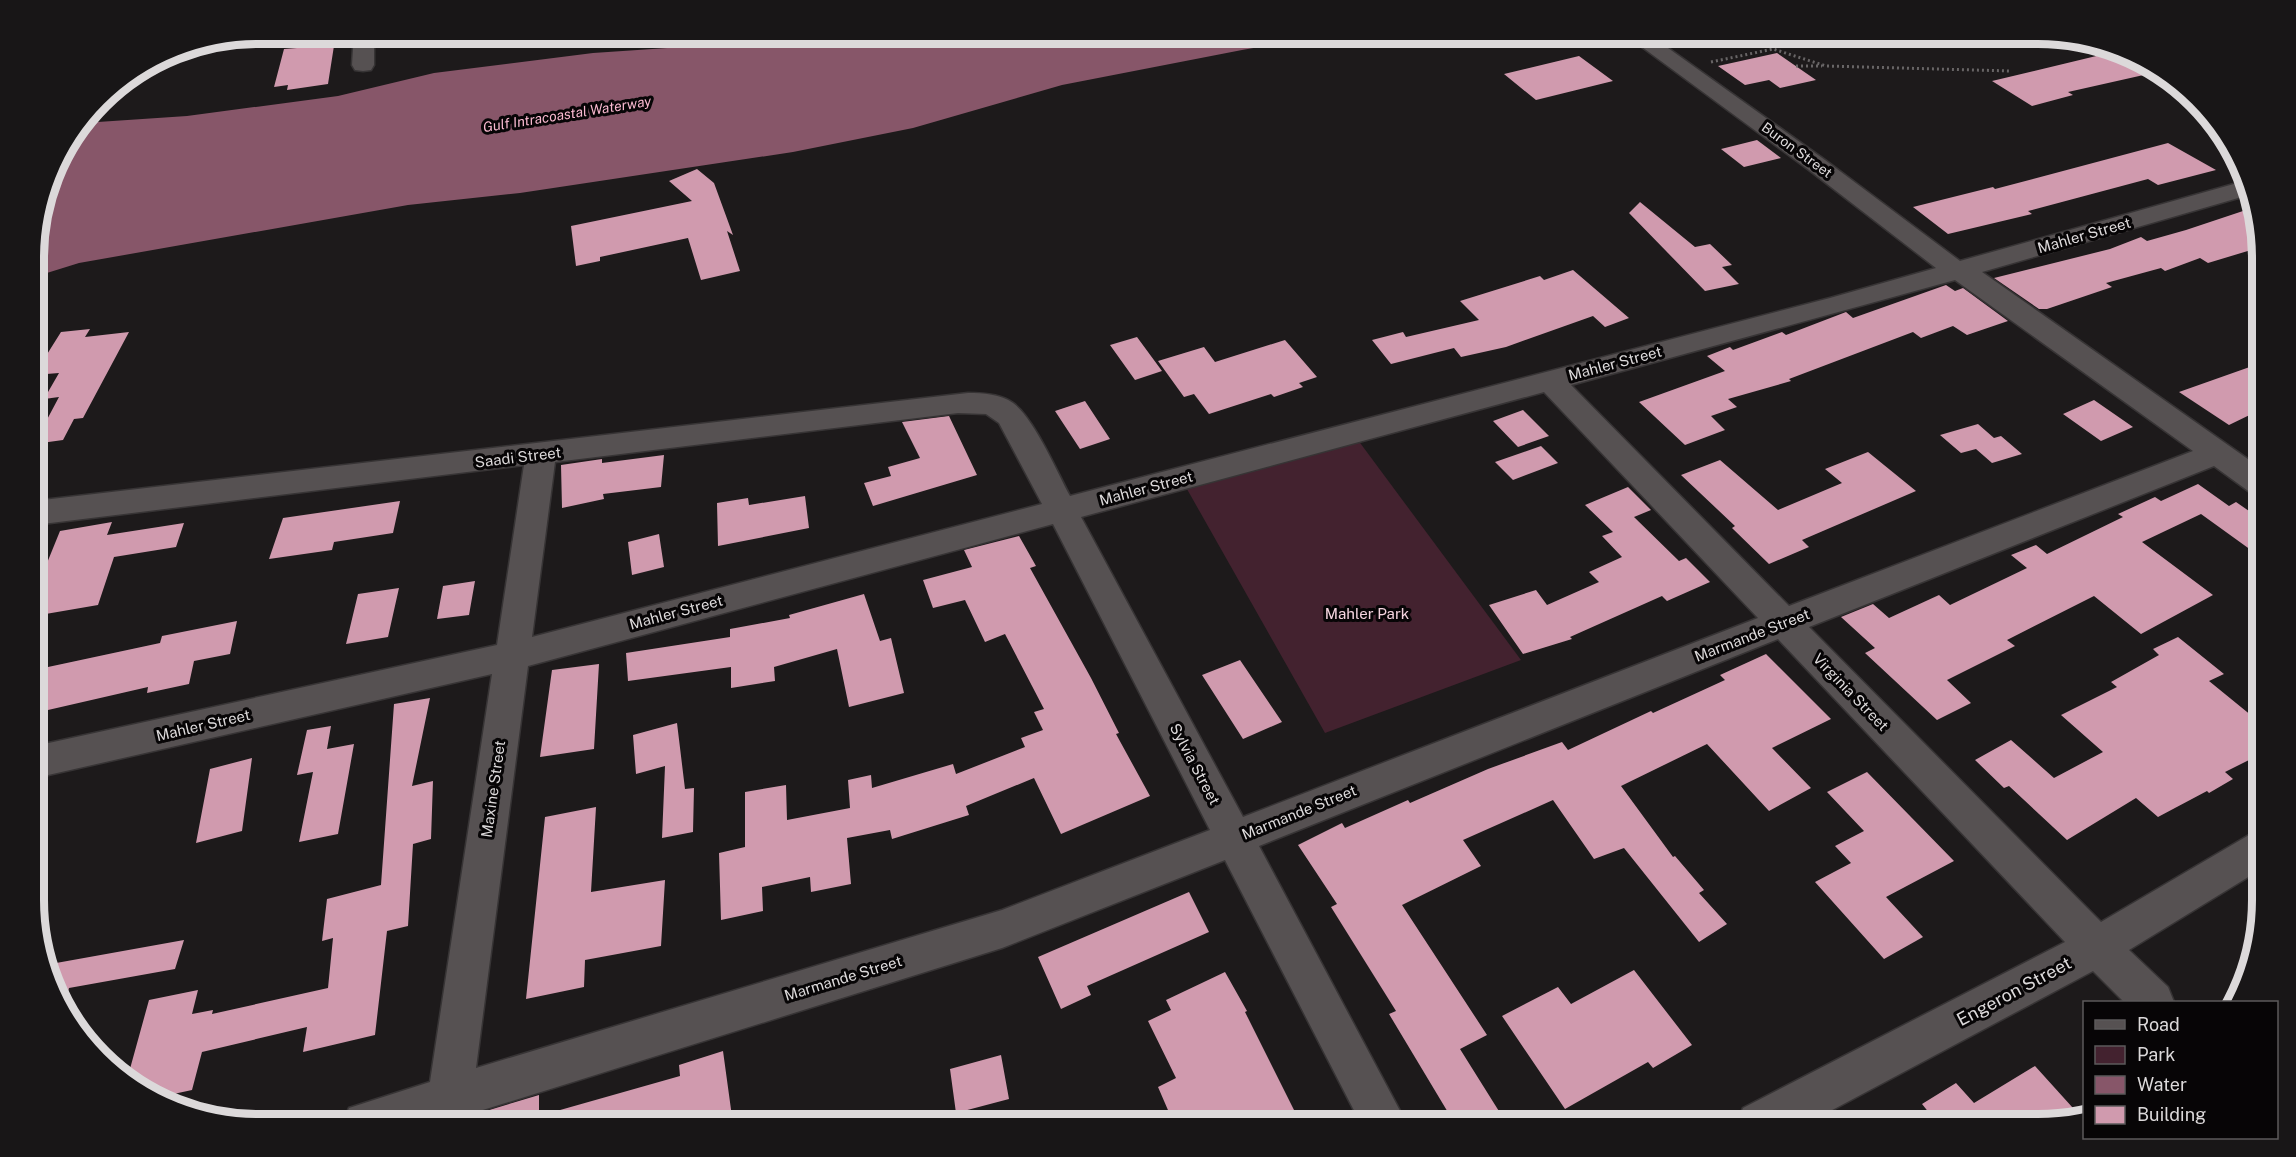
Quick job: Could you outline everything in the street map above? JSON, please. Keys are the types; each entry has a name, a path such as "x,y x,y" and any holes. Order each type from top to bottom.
{"street":[{"path":"363,65 364,44"},
{"name":"Buron Street","path":"1649,44 1959,271 2247,470"},
{"name":"Mahler Street","path":"44,760 512,656 1959,271 2241,190"},
{"name":"Virginia Street","path":"1549,380 2097,947 2152,1001"},
{"name":"Saadi Street","path":"44,512 958,403 989,403 1001,409"},
{"name":"Sylvia Street","path":"1001,409 1007,411 1016,424 1380,1114"},
{"name":"Maxine Street","path":"448,1111 541,454"},
{"name":"Marmande Street","path":"429,1114 448,1111 1002,929 1783,622 2247,470"},
{"name":"Engeron Street","path":"1778,1114 2097,947 2252,854"}],"path":[{"path":"1684,68 1773,49 1826,66"},
{"path":"1796,66 2011,72"}],"green space":[{"name":"Mahler Park","path":"1355,436 1521,660 1325,733 1183,482"}],"water":[{"name":"Gulf Intracoastal Waterway","path":"727,44 1277,44 1062,85 913,128 793,152 520,193 408,205 79,263 44,274 45,230 55,189 72,150 92,122 187,116 338,96 434,73 593,53"}],"building":[{"path":"298,44 334,44 328,84 287,90 288,85 274,87 284,49 297,48"},
{"path":"1777,53 1816,80 1780,88 1769,80 1745,85 1718,66"},
{"path":"2104,54 2149,74 2068,92 2073,95 2032,106 1992,81"},
{"path":"1579,56 1613,81 1536,100 1504,74"},
{"path":"1757,140 1781,158 1744,167 1721,149"},
{"path":"2168,143 2216,170 2158,185 2148,179 2028,211 2032,214 1948,234 1913,207 1993,187 1995,189"},
{"path":"697,169 714,183 733,235 727,231 740,271 701,280 688,238 600,257 600,261 576,266 571,226 692,201 669,181"},
{"path":"1640,202 1695,247 1710,244 1732,265 1722,267 1739,284 1705,291 1629,213"},
{"path":"2247,210 2252,250 2208,263 2200,258 2165,271 2161,268 2106,283 2112,287 2047,309 2039,309 1994,278 2110,249 2141,237 2147,241"},
{"path":"1573,270 1629,318 1605,327 1593,316 1506,347 1461,357 1454,348 1391,364 1372,340 1403,332 1406,337 1479,320 1460,301 1540,276 1544,280"},
{"path":"1946,285 1955,291 1963,288 2008,321 1967,335 1953,326 1921,338 1913,332 1789,379 1791,381 1728,399 1737,407 1711,416 1725,430 1685,445 1639,402 1725,371 1707,356 1730,347 1733,350 1782,332 1786,335 1846,312 1853,318"},
{"path":"90,329 85,337 129,332 83,418 74,419 63,440 44,443 44,425 59,397 44,399 59,373 44,374 44,359 61,332"},
{"path":"1137,337 1162,371 1135,380 1110,345"},
{"path":"1285,340 1317,377 1299,383 1303,387 1274,397 1271,394 1209,414 1194,394 1184,397 1158,361 1204,347 1215,362"},
{"path":"2252,366 2252,414 2229,425 2179,392"},
{"path":"2094,400 2133,427 2101,441 2063,414"},
{"path":"1085,401 1110,439 1080,449 1055,411"},
{"path":"1523,410 1549,436 1518,447 1493,421"},
{"path":"949,416 977,475 873,506 864,483 891,476 888,467 920,458 902,422"},
{"path":"1978,424 1994,438 2001,436 2022,454 1992,463 1976,449 1961,453 1940,435"},
{"path":"1541,446 1558,463 1513,480 1495,462"},
{"path":"1868,452 1916,491 1802,540 1809,547 1769,564 1732,528 1735,526 1681,475 1720,460 1778,510 1842,483 1825,469"},
{"path":"664,455 661,487 603,494 604,499 562,508 561,465 602,459 602,463"},
{"path":"2198,484 2229,506 2236,502 2252,513 2252,551 2201,514 2142,542 2213,595 2141,634 2094,596 2007,640 2015,646 1947,680 1971,703 1937,720 1865,653 1875,648 1841,617 1873,604 1889,618 1939,595 1950,605 2027,568 2011,555 2036,545 2047,554 2123,517 2118,514 2155,497 2161,501"},
{"path":"1628,487 1651,510 1634,517 1679,561 1686,558 1710,582 1667,601 1662,596 1570,637 1572,639 1523,654 1489,605 1536,590 1547,605 1599,582 1589,572 1622,557 1602,536 1613,532 1585,505"},
{"path":"805,496 809,528 718,546 717,503 748,498 749,505"},
{"path":"400,501 393,533 334,542 332,550 269,559 283,518"},
{"path":"112,522 107,535 184,523 176,547 114,557 98,605 44,614 44,570 60,531"},
{"path":"659,534 664,567 632,575 628,542"},
{"path":"1019,536 1036,566 1030,568 1091,678 1119,733 1116,734 1150,796 1061,834 1034,778 966,806 969,815 892,839 890,830 847,838 851,884 811,892 810,877 762,887 763,911 721,920 719,853 745,847 745,792 786,785 787,820 850,808 848,780 871,775 872,788 953,764 956,774 1025,747 1021,738 1043,730 1034,712 1044,709 1005,634 985,642 965,600 933,608 923,580 972,567 964,550"},
{"path":"475,581 469,615 437,619 443,586"},
{"path":"399,588 388,637 346,644 358,594"},
{"path":"864,594 880,641 891,638 904,693 849,707 837,649 774,667 775,681 731,688 731,667 628,681 626,653 730,637 730,629 790,618 789,615"},
{"path":"237,621 230,654 194,661 189,684 147,693 148,687 44,711 44,668 160,643 162,636"},
{"path":"2178,637 2224,674 2209,681 2252,716 2252,758 2225,772 2233,779 2158,817 2136,798 2067,840 2009,786 2004,788 1975,760 2011,740 2054,778 2103,752 2061,715 2117,687 2111,682 2159,655 2153,649"},
{"path":"1766,654 1831,719 1772,748 1811,788 1769,811 1707,744 1621,786 1673,857 1675,856 1704,890 1699,893 1727,924 1699,942 1624,848 1594,859 1553,800 1463,840 1481,866 1402,905 1487,1035 1460,1049 1501,1114 1449,1114 1389,1014 1396,1011 1331,907 1337,904 1298,845 1342,823 1345,828 1408,800 1410,803 1488,769 1562,742 1568,750 1651,711 1653,713 1725,680 1720,675"},
{"path":"1240,660 1282,722 1243,739 1202,675"},
{"path":"599,664 594,749 540,757 552,670"},
{"path":"430,698 412,786 433,781 431,839 413,844 408,926 387,931 375,1035 303,1052 307,1027 202,1052 192,1090 171,1095 150,1085 129,1071 149,1000 198,990 192,1014 213,1010 212,1014 328,988 333,938 322,941 327,899 381,885 394,704"},
{"path":"677,723 685,789 694,788 693,832 662,838 665,766 636,774 633,735"},
{"path":"331,726 327,749 354,744 338,834 299,842 313,772 297,775 307,730"},
{"path":"252,758 242,831 196,843 210,769"},
{"path":"1867,772 1954,861 1886,897 1923,937 1884,959 1815,882 1851,863 1835,846 1864,831 1827,792"},
{"path":"596,807 591,892 665,880 661,946 585,960 584,987 526,999 545,817"},
{"path":"1189,892 1209,932 1087,986 1091,995 1061,1009 1038,957"},
{"path":"184,940 175,969 69,988 67,996 54,963"},
{"path":"1634,970 1692,1045 1653,1068 1648,1062 1565,1109 1502,1016 1558,987 1571,1004"},
{"path":"1225,972 1247,1011 1245,1012 1296,1114 1170,1114 1158,1087 1176,1078 1148,1021 1171,1010 1166,1000"},
{"path":"723,1051 732,1114 546,1114 680,1076 679,1065"},
{"path":"1001,1055 1009,1099 956,1113 950,1069"},
{"path":"2035,1066 2075,1110 2038,1114 1930,1114 1922,1104 1956,1083 1974,1103"},
{"path":"539,1095 539,1114 486,1114 486,1111"}]}
